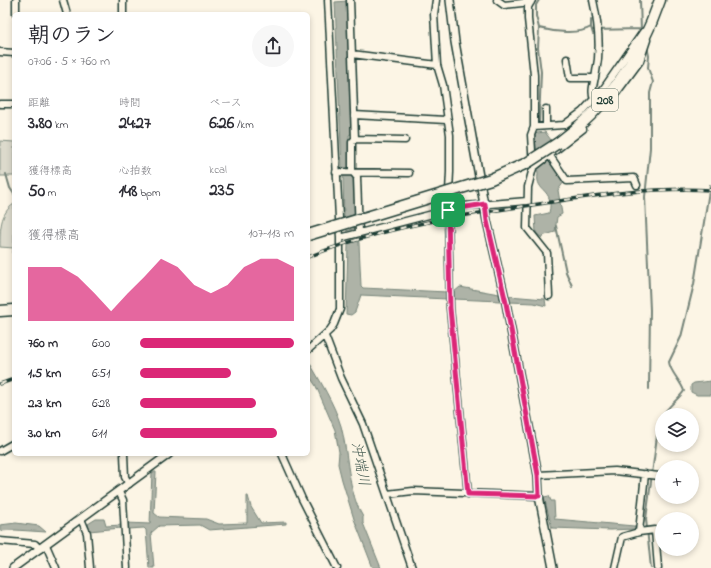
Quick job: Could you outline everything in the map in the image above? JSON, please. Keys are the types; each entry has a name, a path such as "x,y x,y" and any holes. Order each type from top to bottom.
{"highway":[{"name":"208","path":"310,234 491,179 526,163 558,143 583,124 603,103 627,72 652,25 660,0"},
{"path":"0,311 12,310"}],"street":[{"path":"16,0 16,12"},
{"path":"63,0 66,12"},
{"path":"123,0 123,12"},
{"path":"310,348 324,336 334,324 340,309 342,237 336,172 328,0"},
{"path":"350,0 355,139 352,142 352,171 357,177 359,232"},
{"path":"436,0 434,14 437,66 443,85 446,120 450,135 448,210 450,308 468,494"},
{"path":"450,0 455,42 487,221 506,303 538,475 539,496 553,568"},
{"path":"497,0 504,5 532,1"},
{"path":"593,0 597,30 598,63 592,89 594,99"},
{"path":"532,1 528,6 528,19 534,75 534,127 531,135 535,167 526,202 527,228 546,253 549,296"},
{"path":"534,127 579,123 619,90 641,47"},
{"path":"535,167 552,154 579,123 594,99 621,66 641,47"},
{"path":"0,52 12,53"},
{"path":"352,54 437,66"},
{"path":"567,59 570,78 595,78"},
{"path":"0,104 12,104"},
{"path":"546,109 549,126"},
{"path":"354,115 446,120"},
{"path":"355,139 405,140"},
{"path":"552,154 567,181 634,178 637,185"},
{"path":"336,172 352,171 409,173"},
{"path":"342,237 448,210 485,204 526,202"},
{"path":"324,336 341,378 363,424 412,568"},
{"path":"0,451 12,444"},
{"path":"124,456 125,477 129,484"},
{"path":"13,568 166,456"},
{"path":"283,456 335,566"},
{"path":"538,475 615,471 655,475"},
{"path":"642,532 646,474"},
{"path":"119,492 123,502 127,568"},
{"path":"387,494 413,492 539,496"},
{"path":"81,519 87,533 90,568"},
{"path":"615,568 622,537 655,530 658,568"},
{"path":"0,541 35,544 43,547 56,568"}],"shaded area":[{"path":"347,1 351,134 349,135 350,167 342,169 335,2"},
{"path":"545,132 551,140 552,164 564,182 558,190 562,214 557,217 555,232 542,236 542,238 536,233 535,216 549,213 550,205 547,195 539,185 535,135 537,133"},
{"path":"0,141 12,142 12,176 0,176"},
{"path":"343,175 350,175 354,177 356,214 344,218"},
{"path":"12,206 12,248 0,247 3,217"},
{"path":"356,228 359,243 361,286 363,288 447,292 447,299 361,295 355,312 351,315 346,314 348,246 346,231"},
{"path":"460,287 499,294 500,301 454,299 454,292"},
{"path":"509,296 545,299 546,306 534,303 509,302"},
{"name":"沖端川","path":"310,364 338,417 344,438 354,495 363,517 363,523 381,568 373,568 354,519 338,464 339,452 335,430 316,386 310,377"},
{"path":"711,381 711,395 697,395 691,392 691,385 694,383"},
{"path":"152,472 156,472 154,513 159,517 206,519 219,524 247,523 248,496 251,507 261,523 286,522 286,524 209,530 200,525 159,526 151,533 154,568 149,568 146,530 144,528 128,529 126,523 150,524"},
{"path":"549,496 551,501 554,501 555,519 634,526 635,529 610,530 552,528 544,497"},
{"path":"96,519 104,519 106,526 121,525 121,528 89,531 88,524"},
{"path":"16,523 39,526 46,532 15,530 0,531 0,525"}],"waterway":[{"path":"539,0 536,5 536,16 539,28 538,48 541,72 539,123"},
{"path":"640,0 641,31"},
{"path":"539,28 559,32 580,31 591,27 591,20"},
{"path":"591,27 593,34"},
{"path":"593,30 640,29"},
{"path":"647,46 649,56 648,68 653,82 650,93 650,148 645,197 650,310 649,389"},
{"path":"6,174 12,191"},
{"path":"668,408 684,391 671,369 669,362 681,337 694,284 710,185"},
{"path":"556,226 566,272 572,286"},
{"path":"651,568 646,519 655,451"}],"railway":[{"path":"310,256 393,230 422,223 480,213 625,192 689,189 711,190"},
{"path":"0,384 12,380"}],"route":[{"path":"485,204 487,221 506,303 538,475 539,496 468,494 450,308 448,210 465,206 485,204"}]}
